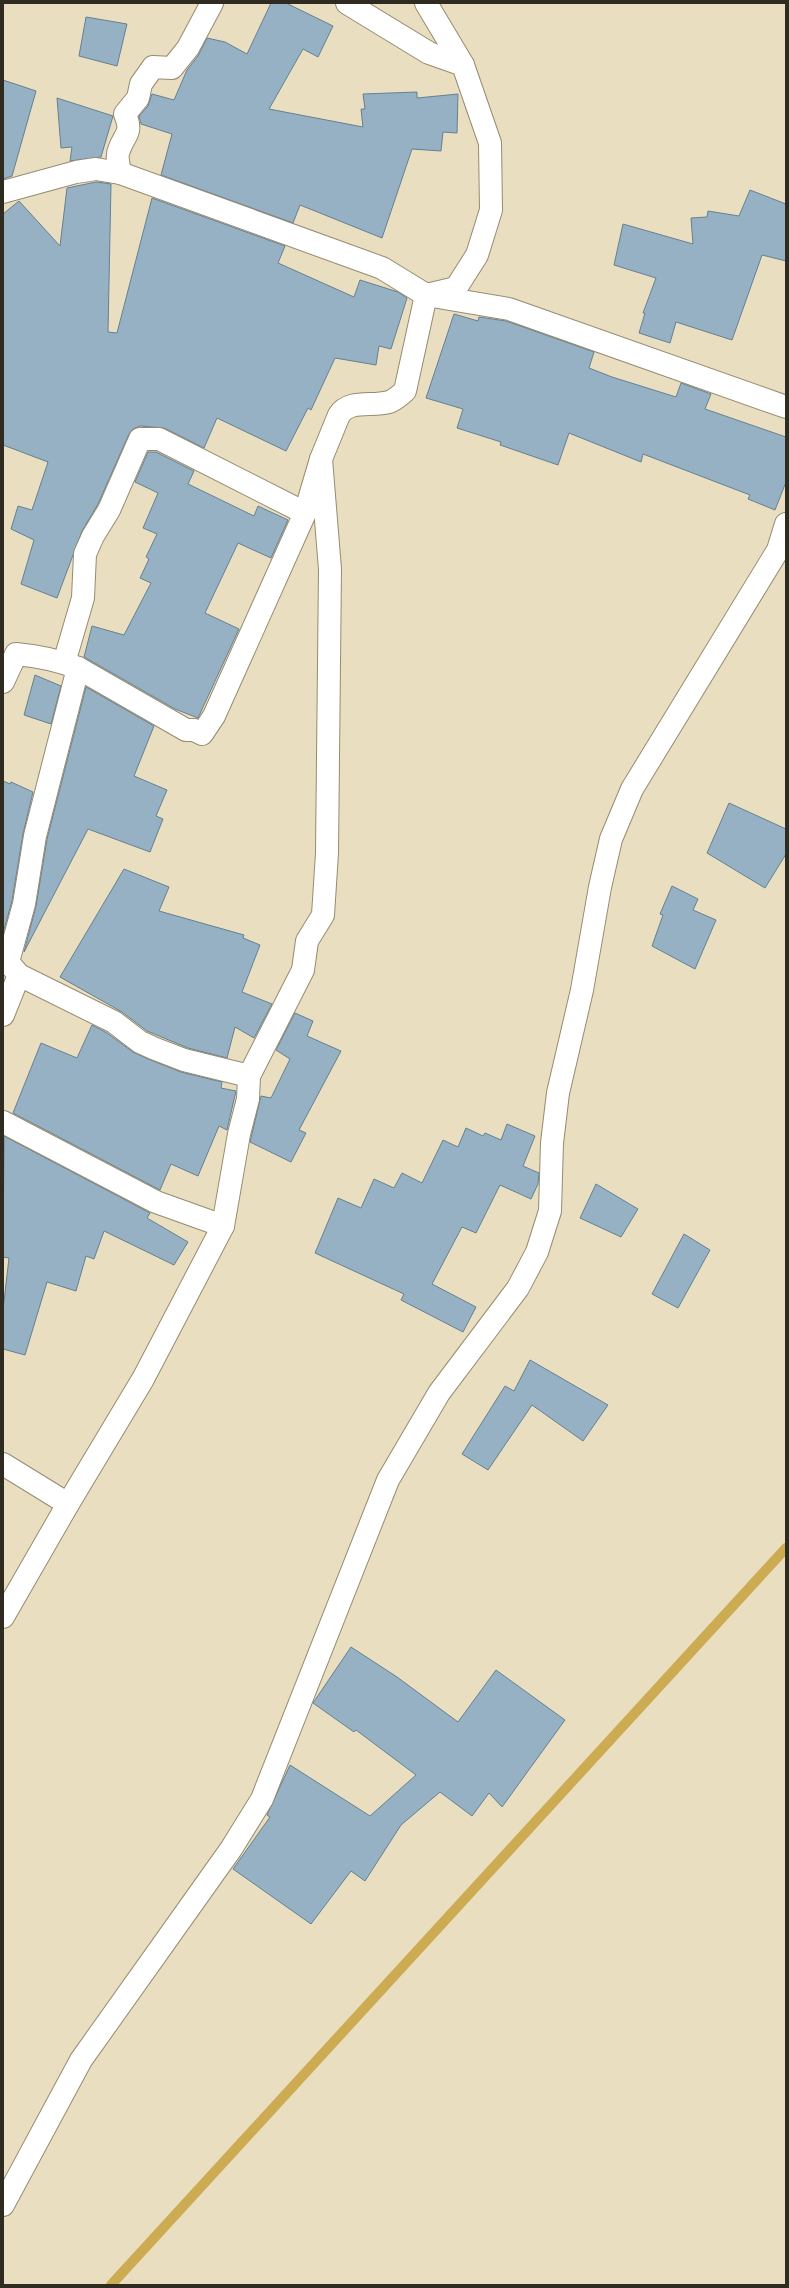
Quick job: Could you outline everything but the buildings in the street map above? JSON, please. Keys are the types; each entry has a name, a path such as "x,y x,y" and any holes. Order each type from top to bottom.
{"street":[{"path":"120,173 118,151 127,138 130,126 125,114 138,98 141,84 153,67 172,68 188,48 212,3"},
{"path":"347,3 429,53 462,65"},
{"path":"426,3 462,65 490,143 491,210 477,255 456,288 426,295"},
{"path":"3,192 76,172 96,170 120,173 382,268 426,295 509,309 786,407"},
{"path":"3,682 16,654 35,655 71,665 186,730 194,730 202,734 214,716 305,513 321,459 342,410 349,406 388,402 405,391 426,295"},
{"path":"249,1076 184,1060 140,1042 114,1022 18,975 8,962 24,904 35,836 71,665 83,598 85,554 93,536 109,510 140,439 159,439 305,513"},
{"path":"3,1617 68,1504 143,1379 224,1226 239,1134 248,1099 249,1076 303,970 307,941 324,915 327,853 330,570 321,459"},
{"path":"3,2205 82,2060 231,1849 262,1798 388,1480 440,1393 518,1288 537,1252 550,1211 552,1143 558,1093 582,990 600,887 611,840 632,789 778,550 786,524"},
{"path":"3,1015 18,975"},
{"path":"3,1122 156,1202 224,1226"},
{"path":"3,1464 68,1504"}],"waterway":[{"path":"111,2285 786,1548"}]}
